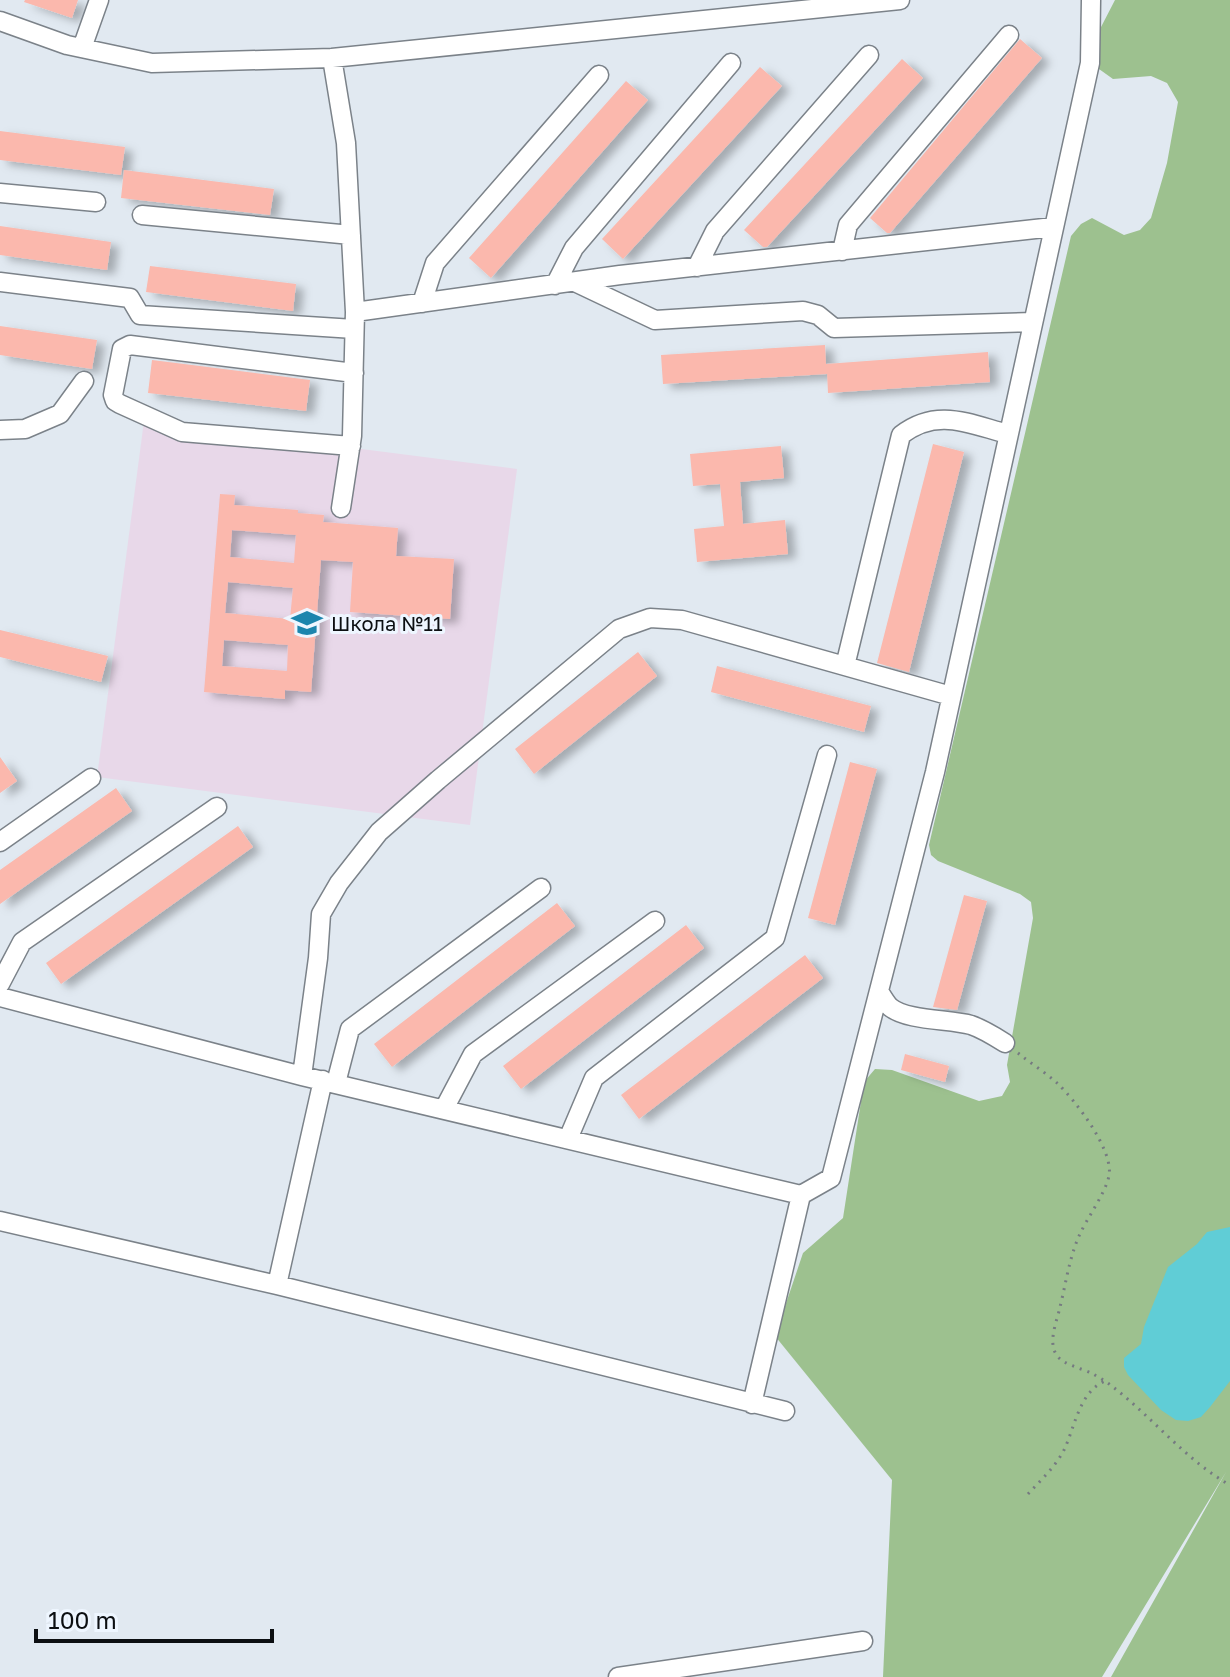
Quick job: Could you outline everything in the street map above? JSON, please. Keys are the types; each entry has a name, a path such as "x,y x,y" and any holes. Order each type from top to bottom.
{"street":[{"path":"82,48 99,0"},
{"path":"0,21 67,45 152,63 332,58 900,0"},
{"path":"0,997 302,1076 801,1195 831,1178 935,772 1090,63 1091,0"},
{"path":"842,251 848,225 1009,35"},
{"path":"697,267 715,231 869,55"},
{"path":"332,58 346,143 355,321 351,446 341,508"},
{"path":"555,285 574,248 731,63"},
{"path":"422,303 435,263 599,75"},
{"path":"0,193 96,202"},
{"path":"142,215 351,235"},
{"path":"0,282 130,298 140,315 355,321 422,303 575,282 1053,227"},
{"path":"575,282 655,320 803,311 818,315 834,328 1033,322"},
{"path":"351,446 182,432 120,404 113,395 122,349 130,345 354,373"},
{"path":"0,430 25,429 60,414 84,381"},
{"path":"845,666 901,435 923,422 943,418 1008,434"},
{"path":"302,1076 321,914 339,883 379,832 619,629 650,618 682,620 951,696"},
{"path":"568,1139 594,1078 775,938 827,755"},
{"path":"0,842 91,778"},
{"path":"0,984 22,942 217,807"},
{"path":"277,1285 330,1081 350,1029 541,888"},
{"path":"444,1109 473,1054 655,921"},
{"path":"879,991 897,1011 968,1024 1005,1043"},
{"path":"752,1404 801,1195"},
{"path":"0,1221 277,1285 785,1411"},
{"path":"631,1676 863,1641"}],"path":[{"path":"1005,1043 1057,1083 1099,1138 1106,1156 1109,1175 1073,1252 1053,1338 1054,1352 1061,1360 1105,1381 1142,1410 1211,1475 1230,1485"},
{"path":"1028,1494 1063,1451 1085,1400 1105,1381"}],"shaded area":[{"name":"Школа №11","path":"144,421 517,469 470,825 97,777"}],"green space":[{"path":"1115,0 1230,0 1230,1677 1111,1677 1226,1472 1102,1677 883,1677 892,1480 775,1336 803,1253 843,1218 864,1082 875,1069 892,1070 979,1101 1002,1096 1010,1082 1007,1065 1033,918 1031,902 1020,894 938,861 931,855 929,845 1071,236 1081,224 1092,218 1124,235 1140,230 1151,218 1167,163 1178,102 1167,83 1151,76 1113,79 1099,69 1100,29"}],"water":[{"path":"1230,1227 1230,1381 1201,1417 1188,1421 1176,1420 1161,1410 1128,1375 1124,1358 1141,1344 1144,1327 1168,1267 1207,1232"}],"building":[{"path":"25,0 78,0 72,18"},
{"path":"1020,39 1042,58 887,233 870,218"},
{"path":"902,59 923,78 767,247 763,247 744,230"},
{"path":"760,67 782,86 623,259 602,239"},
{"path":"626,81 648,100 491,278 469,258"},
{"path":"0,131 125,147 121,175 0,160"},
{"path":"124,170 274,189 270,215 121,198"},
{"path":"0,226 111,242 107,270 0,255"},
{"path":"150,266 296,284 293,311 146,292"},
{"path":"0,326 97,340 92,369 0,355"},
{"path":"825,345 826,364 988,352 990,382 828,393 827,372 663,384 661,355"},
{"path":"152,360 310,380 306,411 148,393"},
{"path":"933,444 964,452 909,672 877,663"},
{"path":"781,446 784,478 740,482 743,524 785,520 788,554 697,562 694,529 724,526 720,484 693,486 690,454"},
{"path":"220,494 235,495 234,505 324,515 323,522 398,528 396,556 454,559 450,619 350,612 353,562 321,560 311,692 285,690 285,699 204,692","holes":["232,530 296,535 294,563 230,557","228,582 293,588 290,619 225,613","224,640 288,645 287,671 222,666"]},
{"path":"0,630 108,656 101,682 0,657"},
{"path":"638,652 657,676 534,774 515,749"},
{"path":"717,666 871,706 864,732 711,692"},
{"path":"0,757 17,781 0,793"},
{"path":"850,762 877,769 835,925 808,918"},
{"path":"116,788 132,811 0,904 0,870"},
{"path":"238,826 253,847 61,984 46,963"},
{"path":"964,895 987,901 957,1010 933,1007"},
{"path":"557,903 575,926 392,1067 374,1044"},
{"path":"686,925 704,948 521,1089 503,1066"},
{"path":"805,955 823,978 639,1119 621,1095"},
{"path":"905,1054 949,1066 945,1082 901,1070"}],"place":[{"name":"Школа №11","path":"307,623"}]}
